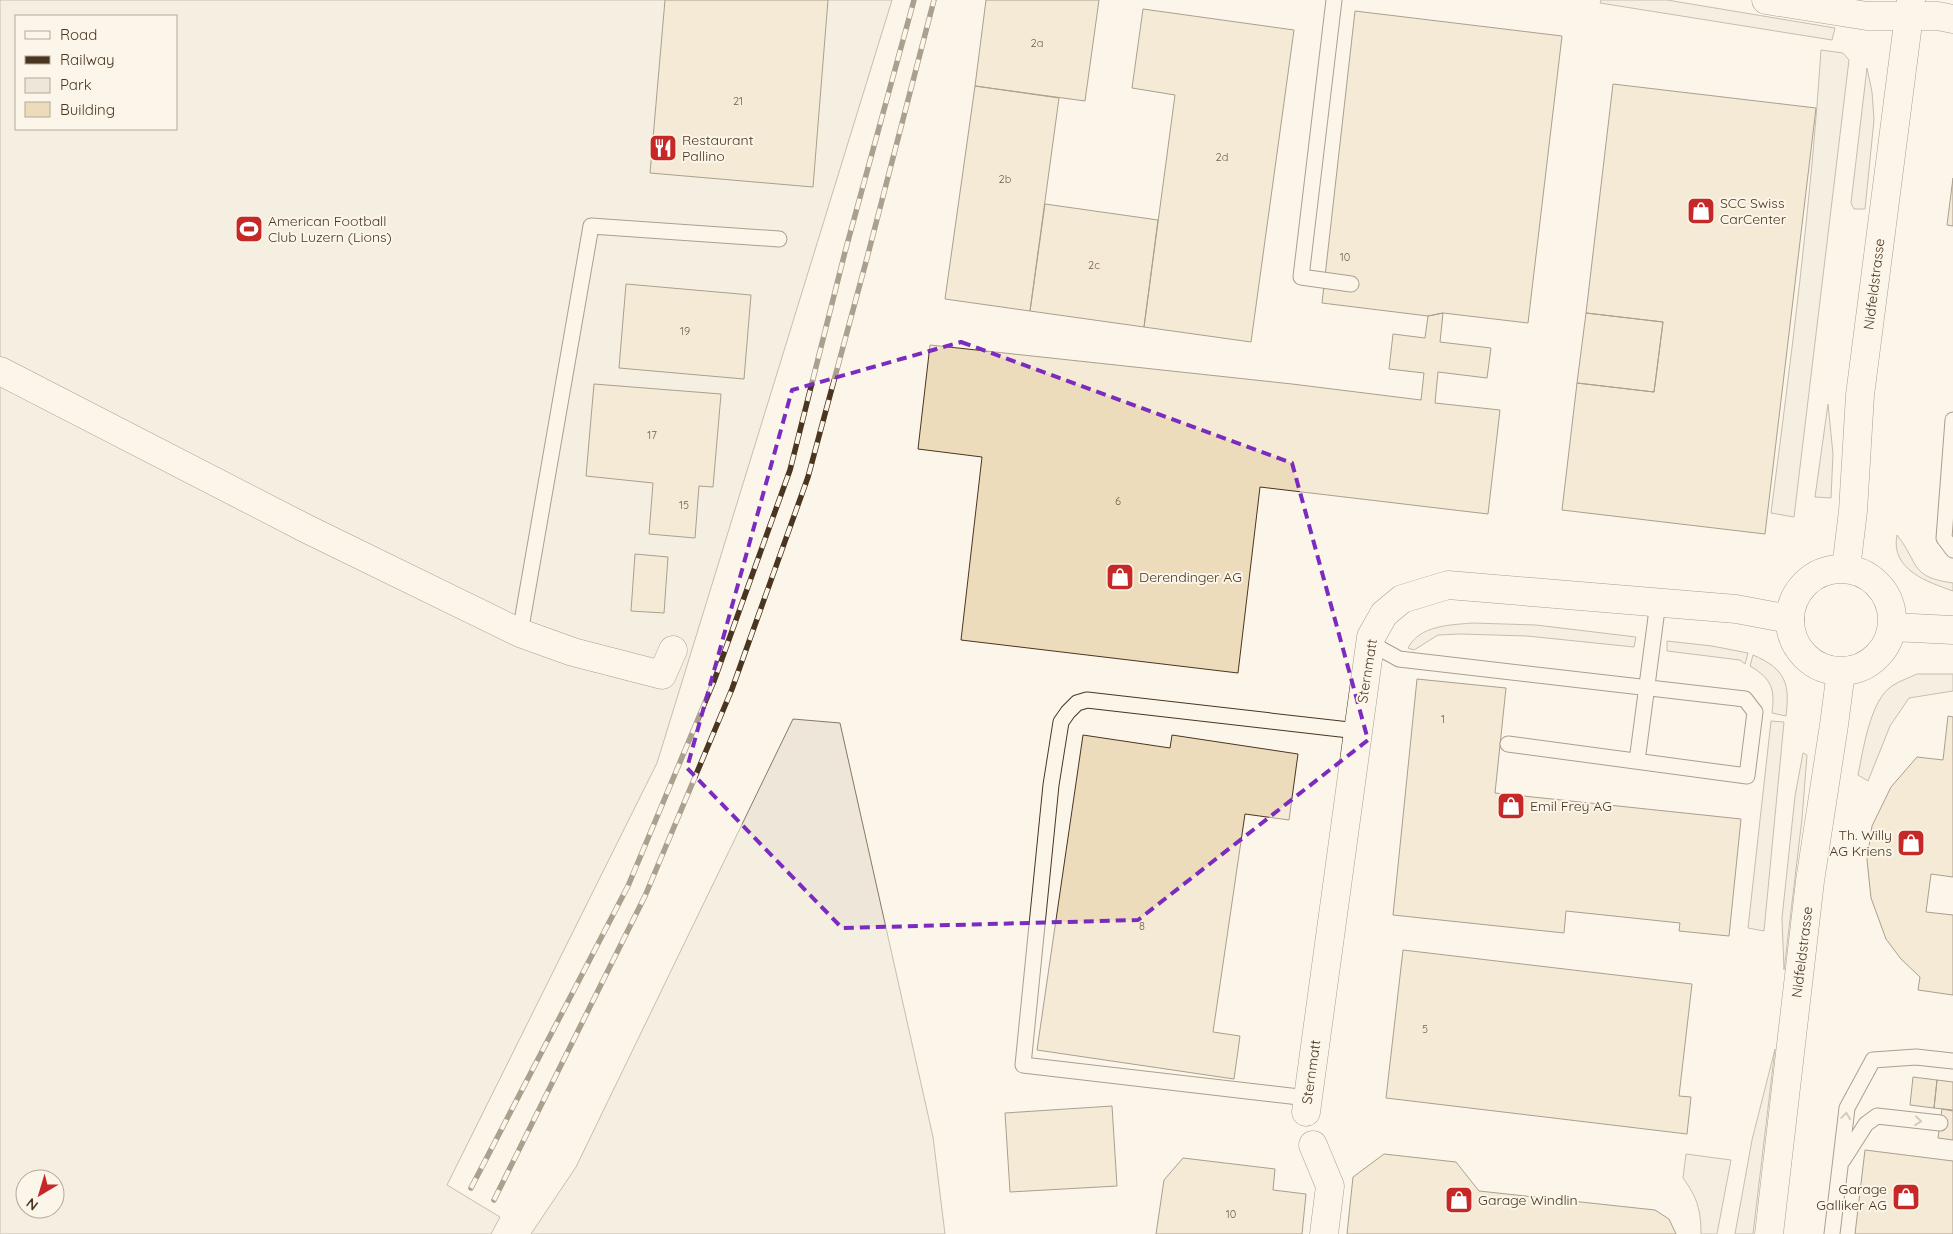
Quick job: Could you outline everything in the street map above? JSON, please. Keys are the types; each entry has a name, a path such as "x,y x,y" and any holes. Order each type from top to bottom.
{"street":[{"path":"1766,0 1867,16 1910,8 1953,19"},
{"name":"Nidfeldstrasse","path":"1846,569 1853,511 1860,395 1910,8"},
{"path":"0,371 307,529 520,633 574,652 662,675 673,650"},
{"path":"1846,569 1872,578 1882,588 1889,600 1892,612 1892,627 1884,650 1875,659 1865,666 1841,671 1821,667 1805,656 1796,645 1790,619 1792,605 1798,592 1807,581 1818,574 1846,569"},
{"name":"Sternmatt","path":"1307,1105 1370,643 1371,637 1384,614 1402,599 1448,584 1736,609 1790,619"},
{"path":"1892,627 1953,630"},
{"name":"Nidfeldstrasse","path":"1770,1234 1810,881 1841,671"},
{"path":"1313,1145 1330,1186 1324,1234"}],"lane":[{"path":"1334,0 1301,278 1351,284"},
{"path":"520,633 591,226 779,239"},
{"path":"1953,420 1944,538 1953,550"},
{"path":"1637,762 1658,602"},
{"path":"1370,643 1399,659 1745,699 1755,712 1747,776 1508,744"},
{"path":"1307,1105 1023,1065 1051,785 1061,722 1077,703 1087,700 1358,731"},
{"path":"1832,1234 1847,1108 1873,1060 1916,1057 1953,1061"},
{"path":"1840,1163 1866,1124 1877,1116 1940,1123"}],"highlighted area":[{"path":"961,342 1292,463 1368,740 1138,920 842,928 687,768 792,390"}],"green space":[{"path":"0,0 892,0 657,763 447,1185 500,1217 491,1234 0,1234"},
{"path":"1601,0 1667,0 1835,28 1832,40 1600,3"},
{"path":"1821,50 1843,53 1849,60 1794,517 1771,513 1806,224"},
{"path":"1867,68 1872,92 1874,120 1865,209 1854,209 1851,203"},
{"path":"1828,404 1833,454 1831,498 1815,497"},
{"path":"1897,535 1922,573 1929,577 1953,583 1953,591 1922,579 1905,566 1899,557 1896,547"},
{"path":"1473,623 1536,625 1636,637 1634,647 1527,636 1438,635 1414,650 1408,648 1413,640 1428,631 1445,626"},
{"path":"1667,641 1712,646 1748,653 1745,664 1740,660 1667,651"},
{"path":"1753,655 1773,666 1783,679 1787,695 1786,716 1772,713 1772,691 1763,675 1750,666"},
{"path":"1917,674 1953,674 1953,691 1909,698 1890,726 1868,781 1858,775 1865,740 1878,702 1892,686"},
{"path":"793,719 840,723 933,1137 945,1234 531,1234 576,1167"},
{"path":"1771,721 1784,722 1764,931 1748,928"},
{"path":"1803,753 1807,755 1802,819 1784,970 1782,918 1795,796"},
{"path":"1775,1049 1753,1234 1735,1234 1752,1140"},
{"path":"1686,1154 1731,1160 1717,1234 1701,1234 1697,1204 1692,1191 1683,1178"}],"building":[{"path":"665,0 828,0 813,187 650,173"},
{"path":"986,0 1099,0 1085,101 975,86"},
{"path":"1143,9 1294,30 1251,342 1144,327 1175,95 1132,88"},
{"path":"1355,11 1562,36 1528,323 1443,313 1428,316 1322,303"},
{"name":"SCC Swiss CarCenter","path":"1613,84 1816,108 1765,534 1562,510 1577,383 1654,392 1663,322 1586,313"},
{"path":"975,86 1059,98 1030,311 945,299"},
{"path":"1953,178 1953,226 1947,225"},
{"path":"1045,204 1158,220 1144,327 1030,311"},
{"path":"626,284 751,295 744,379 619,368"},
{"path":"1443,313 1440,342 1491,348 1487,378 1438,372 1435,403 1500,410 1488,514 1260,487 1238,673 961,640 982,457 918,449 930,345 1292,384 1421,400 1424,373 1389,369 1393,334 1425,338 1428,316"},
{"path":"1586,313 1663,322 1654,392 1577,383"},
{"path":"594,384 721,394 713,487 699,486 695,538 649,534 653,483 586,476"},
{"path":"635,554 668,557 664,613 631,611"},
{"name":"Emil Frey AG","path":"1417,679 1506,688 1495,793 1741,819 1729,936 1679,931 1680,923 1566,911 1564,933 1393,915"},
{"name":"Th. Willy AG Kriens","path":"1948,716 1953,717 1953,877 1931,874 1926,912 1953,915 1953,995 1918,990 1920,977 1901,959 1886,939 1871,898 1867,860 1872,826 1891,787 1917,757 1943,760"},
{"path":"1083,735 1170,748 1172,735 1298,754 1289,820 1245,814 1213,1032 1240,1036 1234,1079 1037,1050"},
{"path":"1403,950 1692,984 1679,1096 1691,1097 1687,1134 1386,1098"},
{"path":"1913,1077 1937,1080 1934,1108 1910,1105"},
{"path":"1937,1080 1953,1082 1953,1110 1934,1108"},
{"path":"1112,1106 1117,1186 1010,1192 1005,1113"},
{"path":"1942,1109 1953,1111 1953,1140 1938,1138"},
{"name":"Garage Galliker AG","path":"1865,1150 1953,1161 1953,1234 1855,1234"},
{"name":"Garage Windlin","path":"1384,1154 1456,1162 1479,1191 1655,1210 1669,1219 1676,1234 1347,1234 1353,1177"},
{"path":"1183,1158 1275,1169 1273,1190 1306,1194 1302,1234 1156,1234 1164,1180"}],"railway":[{"path":"471,1188 628,886 714,681 790,470 845,252 914,0"},
{"path":"494,1200 645,896 732,689 808,477 934,0"}],"place":[{"name":"Restaurant Pallino","path":"663,148"},
{"name":"SCC Swiss CarCenter","path":"1701,211"},
{"name":"American Football Club Luzern (Lions)","path":"249,229"},
{"name":"Derendinger AG","path":"1120,577"},
{"name":"Emil Frey AG","path":"1511,806"},
{"name":"Th. Willy AG Kriens","path":"1911,843"},
{"name":"Garage Galliker AG","path":"1906,1197"},
{"name":"Garage Windlin","path":"1459,1200"}]}
